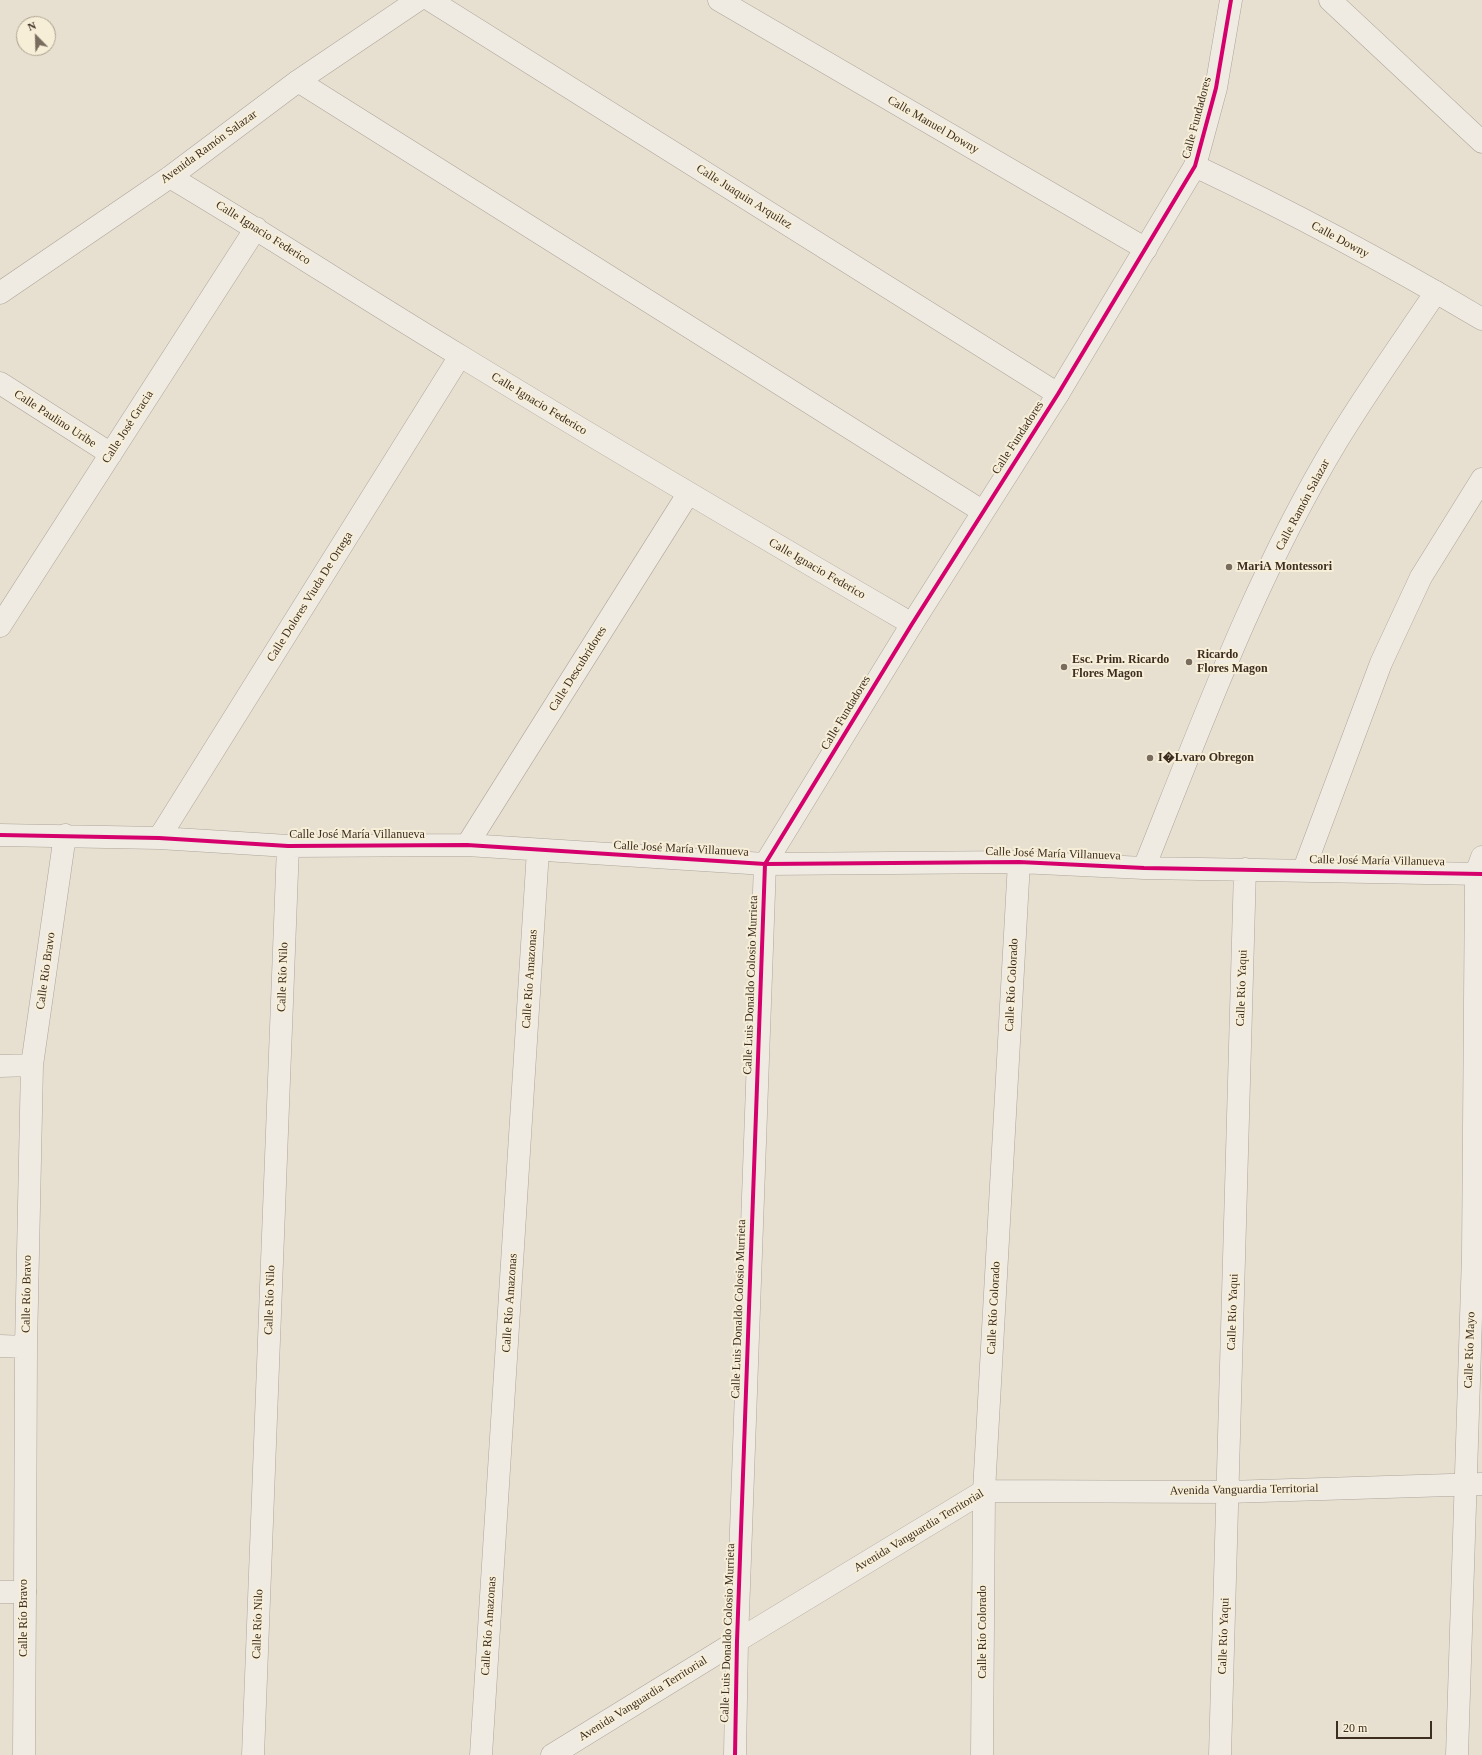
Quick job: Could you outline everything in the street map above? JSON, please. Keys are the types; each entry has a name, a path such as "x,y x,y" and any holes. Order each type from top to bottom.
{"street":[{"name":"Avenida Ramón Salazar","path":"0,293 170,176 298,81 418,0"},
{"name":"Calle Juaquin Arquilez","path":"430,0 1058,394"},
{"name":"Calle Manuel Downy","path":"720,0 1146,249"},
{"name":"Calle Fundadores","path":"765,864 982,511 1058,394 1195,166 1216,88 1231,0"},
{"path":"1330,0 1482,142"},
{"path":"298,81 982,511"},
{"name":"Calle Downy","path":"1195,166 1253,194 1436,292 1482,319"},
{"name":"Calle Ignacio Federico","path":"170,176 460,356 688,494 912,624"},
{"name":"Calle José Gracia","path":"0,626 256,228"},
{"name":"Calle Ramón Salazar","path":"1144,868 1234,644 1281,545 1337,441 1436,292"},
{"name":"Calle Dolores Viuda De Ortega","path":"159,838 460,356"},
{"name":"Calle Paulino Uribe","path":"0,383 111,454"},
{"path":"1304,869 1381,663 1420,577 1482,479"},
{"name":"Calle Descubridores","path":"467,845 688,494"},
{"name":"Calle José María Villanueva","path":"0,835 65,835 159,838 288,846 467,845 765,864 1019,862 1144,868 1480,868"},
{"name":"Calle Río Bravo","path":"24,1755 26,1347 32,1065 65,835"},
{"name":"Calle Río Nilo","path":"252,1755 288,846"},
{"name":"Calle Río Amazonas","path":"481,1755 538,850"},
{"name":"Calle Río Colorado","path":"982,1755 984,1491 1019,862"},
{"name":"Calle Luis Donaldo Colosio Murrieta","path":"735,1755 737,1641 765,864"},
{"name":"Calle Río Mayo","path":"1457,1755 1474,1483 1478,1255 1480,868"},
{"name":"Calle Río Yaqui","path":"1220,1755 1245,869"},
{"path":"0,1066 32,1065"},
{"path":"0,1346 26,1347"},
{"name":"Avenida Vanguardia Territorial","path":"552,1755 984,1491 1228,1492 1474,1483"},
{"path":"0,1592 25,1592"}],"cycle path":[{"path":"735,1755 737,1641 765,864 912,624 1058,394 1195,166 1216,88 1231,0"},
{"path":"0,835 159,838 288,846 467,845 765,864 1019,862 1144,868 1482,874"}],"place":[{"name":"MariA Montessori","path":"1229,567"},
{"name":"Ricardo Flores Magon","path":"1189,662"},
{"name":"Esc. Prim. Ricardo Flores Magon","path":"1064,667"},
{"name":"I�Lvaro Obregon","path":"1150,758"}]}
